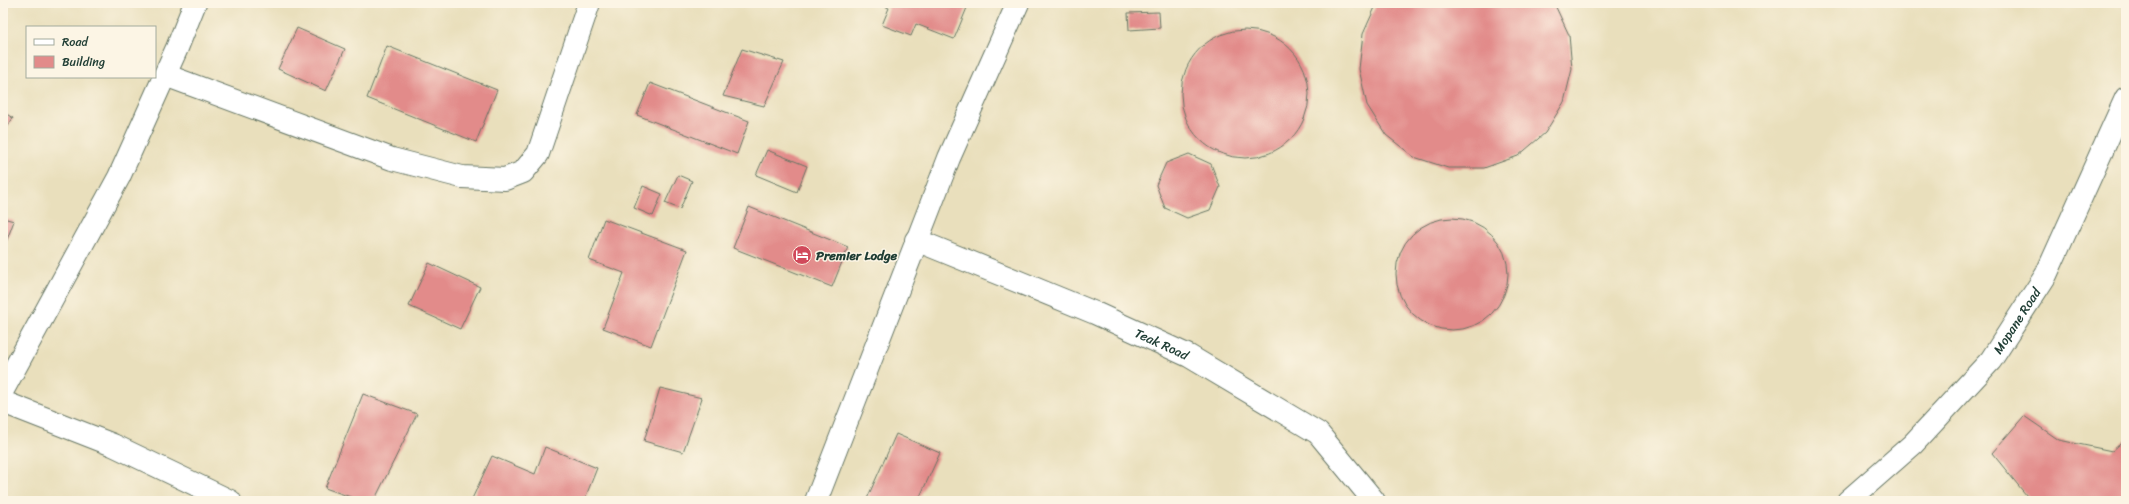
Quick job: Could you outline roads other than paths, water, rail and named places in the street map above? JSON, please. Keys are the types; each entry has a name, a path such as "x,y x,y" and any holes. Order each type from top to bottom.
{"street":[{"path":"3,390 119,177 165,75 194,3"},
{"path":"165,75 392,159 462,177 505,179 523,172 538,154 589,3"},
{"path":"816,501 949,158 1018,3"},
{"name":"Mopane Road","path":"1848,501 1913,444 1991,360 2046,275 2126,98"},
{"name":"Teak Road","path":"916,240 1095,313 1189,356 1318,433 1374,501"},
{"path":"3,402 113,445 230,501"}],"place":[{"name":"Premier Lodge","path":"802,255"}]}
